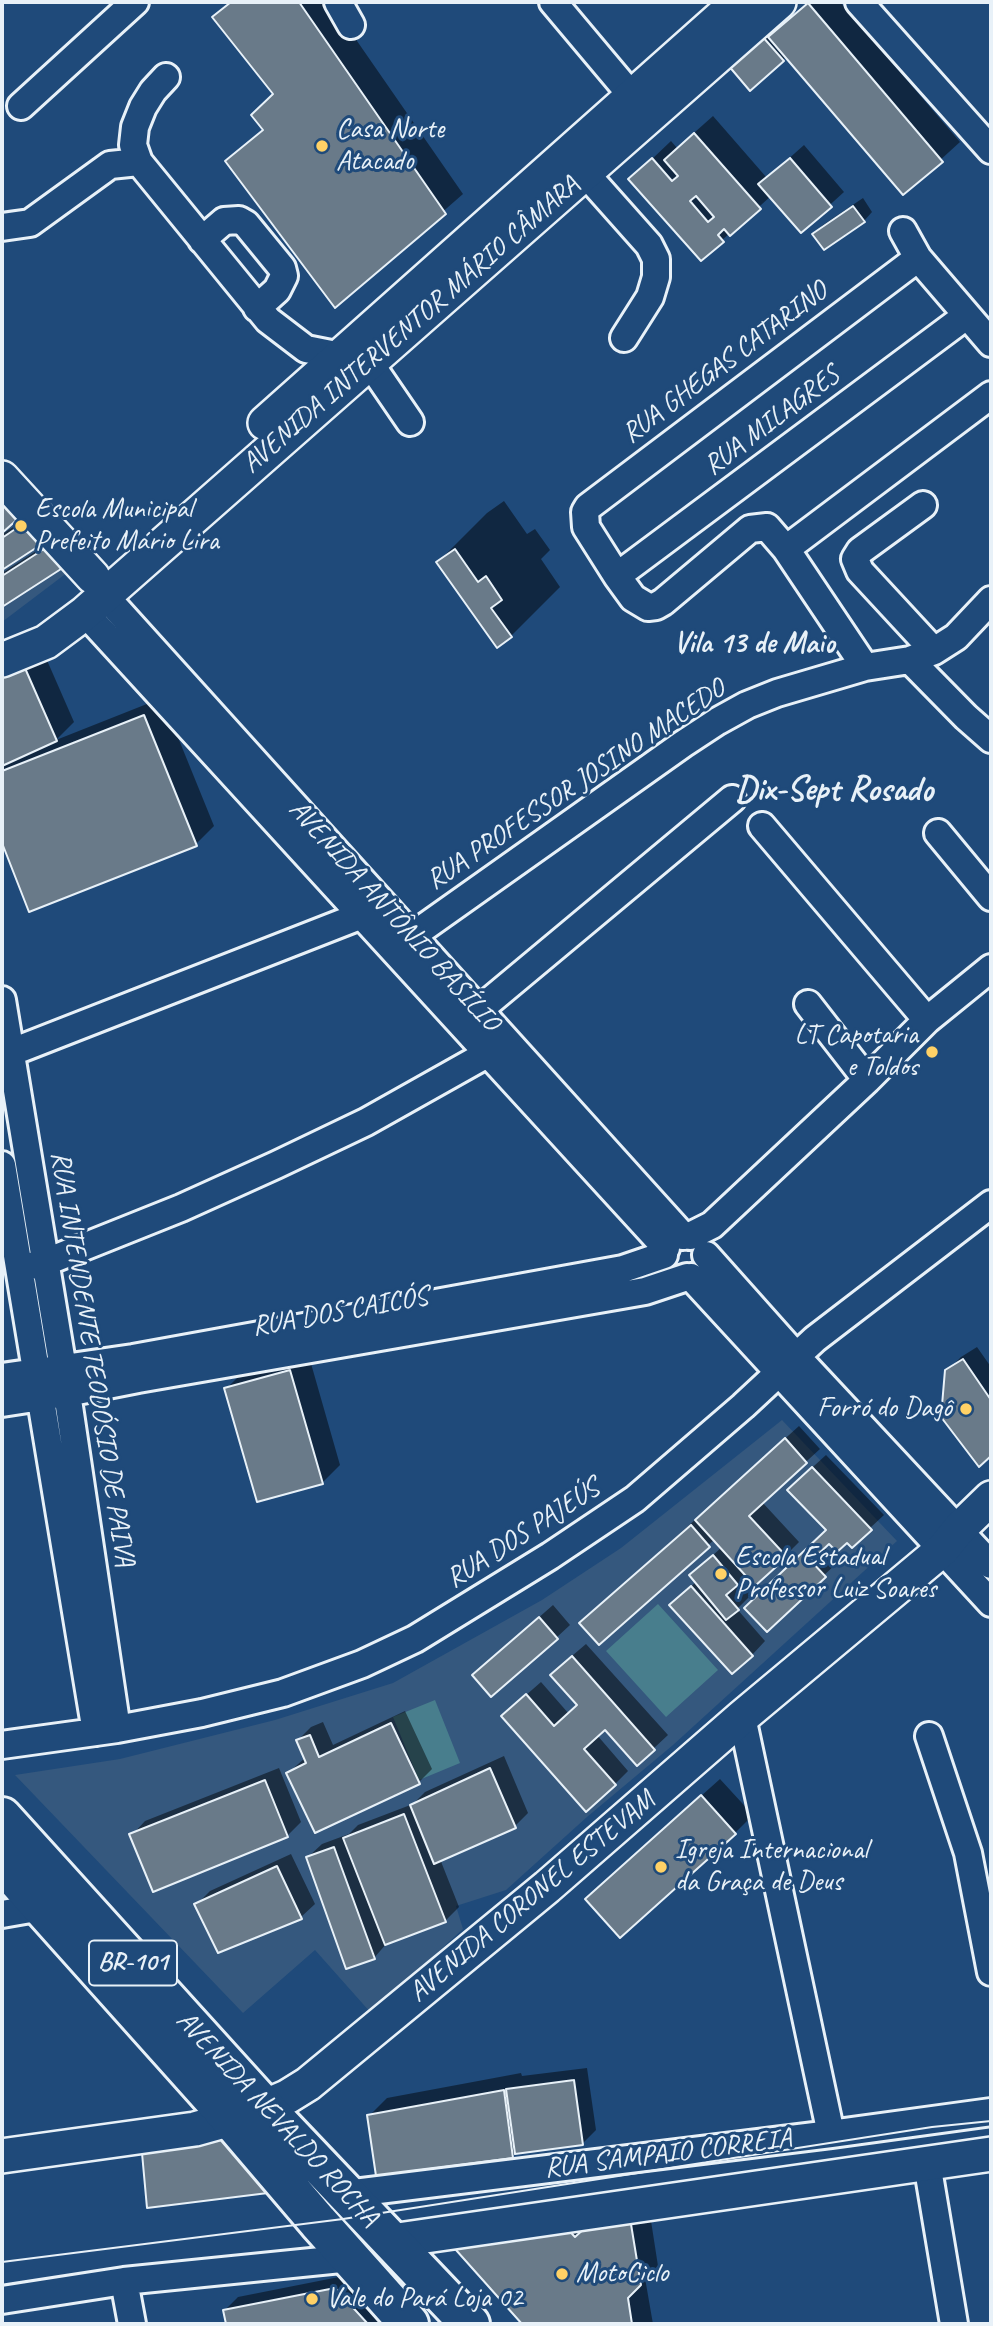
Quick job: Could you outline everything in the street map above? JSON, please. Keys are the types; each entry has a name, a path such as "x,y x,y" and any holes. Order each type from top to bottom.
{"highway":[{"name":"AVENIDA NEVALDO ROCHA","path":"2,1817 248,2114 318,2222 409,2324"},
{"name":"AVENIDA NEVALDO ROCHA","path":"2,1863 42,1907 248,2114 345,2194 471,2324"}],"main road":[{"name":"AVENIDA INTERVENTOR MÁRIO CÂMARA","path":"364,359 632,96 738,2"},
{"name":"AVENIDA INTERVENTOR MÁRIO CÂMARA","path":"2,660 46,642 94,596 364,359 584,173 779,2"},
{"name":"AVENIDA ANTÔNIO BASÍLIO","path":"2,478 94,596"},
{"name":"AVENIDA INTERVENTOR MÁRIO CÂMARA","path":"2,637 94,596"},
{"name":"AVENIDA CORONEL ESTEVAM","path":"2,2156 195,2129 248,2114 308,2084 548,1887 951,1539 991,1498"},
{"name":"RUA SAMPAIO CORREIA","path":"400,2250 991,2154"}],"street":[{"path":"21,106 135,2"},
{"path":"338,2 351,25"},
{"path":"554,2 632,96"},
{"path":"859,2 991,150"},
{"path":"166,77 148,99 135,127 133,145 139,162 257,308 279,330 306,349 364,359 410,422"},
{"path":"2,227 30,223 110,165 139,162"},
{"path":"584,173 649,245 656,260 656,277 650,297 624,338"},
{"path":"202,240 224,221 239,220 246,224 282,268 284,276 277,290 257,308"},
{"path":"903,231 918,258 991,344"},
{"name":"RUA GHEGAS CATARINO","path":"617,576 586,527 584,519 588,507 918,258"},
{"name":"RUA MILAGRES","path":"617,576 966,316"},
{"path":"786,549 991,395"},
{"path":"923,505 860,551 855,559 860,571 934,651"},
{"path":"617,576 633,598 648,607 656,606 737,539 756,527 767,527 786,549 865,667"},
{"name":"AVENIDA ANTÔNIO BASÍLIO","path":"94,596 386,907 689,1243 788,1364 951,1539 991,1602"},
{"name":"AVENIDA ANTÔNIO BASÍLIO","path":"94,596 386,945 487,1054 689,1243"},
{"name":"RUA PROFESSOR JOSINO MACEDO","path":"386,945 412,936 718,721 777,693 865,667 909,660 934,651 956,637 991,600"},
{"path":"909,660 991,739"},
{"path":"479,1010 732,799"},
{"path":"762,826 927,1020"},
{"path":"938,833 991,897"},
{"path":"6,1055 359,915 386,907"},
{"name":"RUA DOS CAICÓS","path":"2,1377 67,1394 135,1369 643,1264 689,1243 867,1080 927,1020 991,968"},
{"name":"RUA INTENDENTE TEODÓSIO DE PAIVA","path":"2,1000 9,1091 46,1262 67,1394 106,1730"},
{"path":"808,1004 867,1080"},
{"path":"19,1269 46,1262 181,1208 276,1165 366,1122 487,1054"},
{"name":"RUA INTENDENTE TEODÓSIO DE PAIVA","path":"2,1165 38,1385 106,1730"},
{"name":"RUA DOS PAJEÚS","path":"2,1745 202,1713 283,1693 352,1668 415,1639 550,1556 635,1499 744,1406 788,1364 991,1204"},
{"name":"AVENIDA ANTÔNIO BASÍLIO","path":"689,1243 665,1262 673,1274 689,1277 788,1364"},
{"name":"RUA DOS CAICÓS","path":"2,1403 38,1385 62,1367 135,1369 645,1291 689,1277"},
{"name":"AVENIDA ANTÔNIO BASÍLIO","path":"951,1539 991,1565"},
{"path":"742,1717 831,2134"},
{"path":"929,1736 968,1853 991,1972"},
{"path":"2,1914 42,1907"},
{"name":"RUA SAMPAIO CORREIA","path":"345,2194 991,2112"},
{"path":"927,2163 954,2324"},
{"path":"400,2250 453,2324"},
{"path":"2,2300 124,2281 351,2258"},
{"path":"124,2281 132,2324"}],"shaded area":[{"name":"Escola Municipal Prefeito Mário Lira","path":"2,483 72,569 2,622"},
{"path":"782,1420 897,1541 673,1745 506,1890 456,1906 463,1929 371,2013 315,1950 243,2013 15,1775 120,1759 275,1720 393,1683 542,1600 621,1548"},
{"path":"658,1604 718,1670 666,1717 606,1651"},
{"path":"435,1700 460,1763 419,1780 393,1717"}],"building":[{"name":"Casa Norte Atacado","path":"231,2 299,2 446,214 335,308 225,161 263,130 251,115 273,94 212,17"},
{"path":"808,3 943,162 903,195 768,37"},
{"path":"762,36 784,61 750,91 728,65"},
{"path":"694,133 761,209 730,236 724,229 718,235 724,242 701,261 628,179 652,158 672,181 678,176 664,160","holes":["696,196 714,217 708,222 690,201"]},
{"path":"790,158 832,207 801,233 758,184"},
{"path":"853,206 865,222 824,250 812,234"},
{"path":"2,495 20,517 2,533"},
{"path":"27,521 42,544 2,570 2,538"},
{"path":"47,547 61,569 2,607 2,576"},
{"path":"455,549 478,582 486,576 502,600 491,608 512,637 497,648 436,562"},
{"path":"21,659 57,741 2,766 2,667"},
{"path":"144,715 197,846 29,912 2,843 2,771"},
{"name":"Forró do Dagô","path":"963,1359 991,1400 991,1456 979,1467 941,1417 945,1370"},
{"path":"290,1370 323,1484 257,1502 224,1388"},
{"path":"785,1438 807,1463 749,1516 787,1557 755,1586 695,1520"},
{"path":"812,1467 872,1530 852,1548 847,1543 837,1552 829,1544 811,1561 826,1577 767,1632 744,1608 826,1530 787,1490"},
{"path":"691,1525 710,1547 599,1645 579,1623"},
{"path":"713,1555 738,1585 726,1595 739,1610 726,1620 689,1575"},
{"path":"691,1586 753,1656 732,1674 669,1605"},
{"path":"539,1617 558,1639 491,1697 472,1675"},
{"path":"572,1656 655,1750 637,1766 605,1730 584,1749 616,1785 586,1812 501,1716 526,1694 554,1726 577,1705 550,1675"},
{"path":"391,1723 420,1784 315,1833 286,1773 306,1763 296,1740 310,1735 319,1757"},
{"path":"490,1768 516,1828 434,1864 410,1805"},
{"path":"265,1780 288,1837 153,1892 129,1834"},
{"name":"Igreja Internacional da Graça de Deus","path":"701,1795 736,1834 620,1938 585,1899"},
{"path":"404,1814 446,1922 385,1945 343,1838"},
{"path":"334,1847 375,1959 346,1969 306,1857"},
{"path":"277,1866 302,1919 218,1953 194,1904"},
{"path":"574,2080 583,2145 515,2154 506,2089"},
{"path":"504,2090 513,2158 376,2176 367,2115"},
{"path":"217,2131 276,2192 147,2208 141,2142"},
{"path":"629,2212 641,2285 628,2298 632,2324 522,2324 456,2250 466,2234 561,2222 575,2237 597,2217"},
{"name":"Vale do Pará Loja 02","path":"335,2288 368,2324 226,2324 223,2310"}],"tram line":[{"path":"2,2262 343,2219 932,2127 991,2121"}],"place":[{"name":"Casa Norte Atacado","path":"322,146"},
{"name":"Escola Municipal Prefeito Mário Lira","path":"21,526"},
{"name":"LT Capotaria e Toldos","path":"932,1052"},
{"name":"Forró do Dagô","path":"966,1409"},
{"name":"Escola Estadual Professor Luiz Soares","path":"721,1574"},
{"name":"Igreja Internacional da Graça de Deus","path":"661,1867"},
{"name":"MotoCiclo","path":"562,2274"},
{"name":"Vale do Pará Loja 02","path":"312,2299"}],"district":[{"name":"Vila 13 de Maio","path":"754,644"},
{"name":"Dix-Sept Rosado","path":"834,791"}]}
